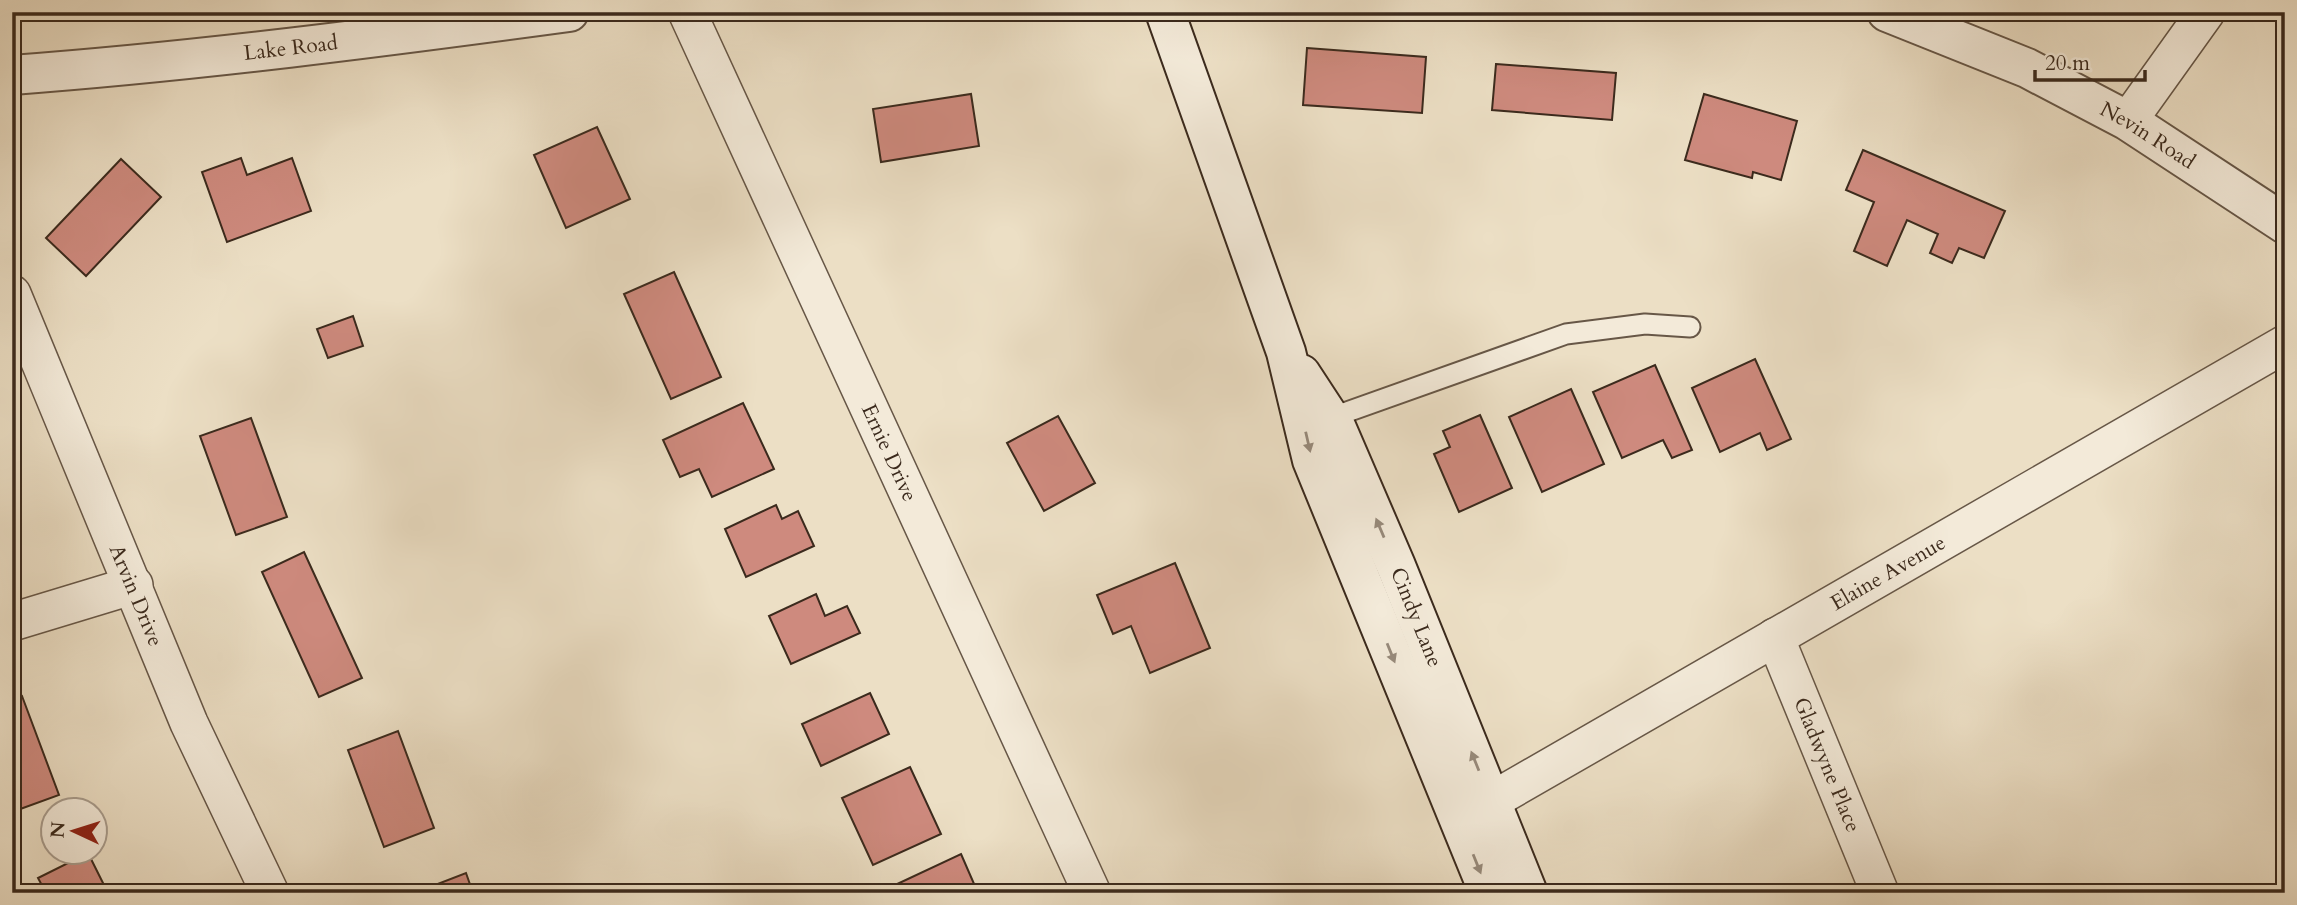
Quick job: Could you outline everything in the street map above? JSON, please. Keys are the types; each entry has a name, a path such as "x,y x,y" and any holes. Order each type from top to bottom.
{"main road":[{"name":"Lake Road","path":"12,75 115,67 422,32 569,12"},
{"name":"Cindy Lane","path":"1165,12 1286,352 1312,460 1489,893"},
{"name":"Nevin Road","path":"1887,12 2027,68 2128,121 2285,224"},
{"name":"Cindy Lane","path":"1286,352 1337,429 1396,566 1528,893"}],"street":[{"name":"Ernie Drive","path":"687,12 1092,893"},
{"path":"2128,121 2206,12"},
{"name":"Arvin Drive","path":"12,294 189,723 270,893"},
{"name":"Elaine Avenue","path":"1491,801 2285,344"},
{"path":"12,622 134,585"},
{"name":"Gladwyne Place","path":"1775,637 1880,893"}],"lane":[{"path":"1330,418 1566,334 1645,324 1690,327"}],"building":[{"path":"1307,48 1426,57 1422,113 1303,105"},
{"path":"1496,64 1616,73 1612,120 1492,110"},
{"path":"971,94 979,146 881,162 873,109"},
{"path":"1704,94 1797,121 1781,180 1753,172 1752,178 1685,160"},
{"path":"597,127 630,199 566,228 534,155"},
{"path":"1863,150 2005,211 1984,258 1959,248 1952,263 1930,253 1938,234 1907,220 1887,266 1854,251 1874,202 1846,190"},
{"path":"241,158 247,175 292,158 311,211 227,242 202,172"},
{"path":"121,159 161,197 86,276 46,238"},
{"path":"674,272 721,377 671,399 624,294"},
{"path":"353,316 363,346 328,358 317,329"},
{"path":"1755,359 1791,439 1767,450 1760,433 1720,452 1692,388"},
{"path":"1655,365 1692,450 1672,458 1663,440 1622,458 1593,392"},
{"path":"1571,389 1604,464 1542,492 1509,417"},
{"path":"743,403 774,469 712,497 699,469 680,477 663,440"},
{"path":"1480,415 1512,488 1459,512 1434,454 1450,447 1443,431"},
{"path":"1058,416 1095,483 1044,511 1007,443"},
{"path":"251,418 287,517 236,535 200,436"},
{"path":"776,505 782,519 798,511 814,546 746,577 725,529"},
{"path":"304,552 362,678 319,697 262,572"},
{"path":"1175,563 1210,648 1150,673 1131,626 1113,634 1097,595"},
{"path":"816,594 825,616 847,606 860,633 791,664 769,616"},
{"path":"870,693 889,734 821,766 802,724"},
{"path":"22,696 59,795 38,796 38,803 12,812 12,699"},
{"path":"398,731 434,828 384,847 348,750"},
{"path":"910,767 941,834 873,865 842,798"},
{"path":"961,854 978,893 878,893"},
{"path":"62,866 94,866 108,893 46,893 38,878"},
{"path":"466,873 473,893 417,893 417,892"}]}
